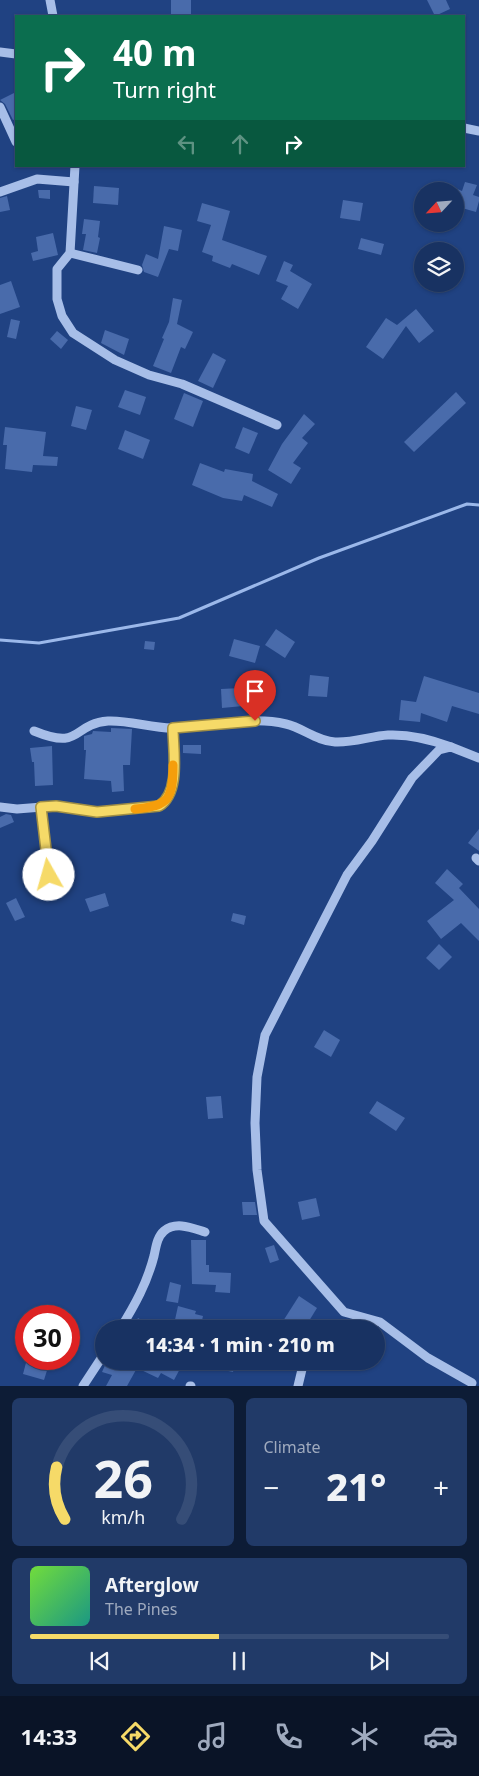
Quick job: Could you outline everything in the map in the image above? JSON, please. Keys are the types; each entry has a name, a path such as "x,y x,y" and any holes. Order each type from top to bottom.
{"street":[{"path":"50,0 53,15"},
{"path":"0,52 15,54"},
{"path":"0,107 15,140"},
{"path":"465,128 479,131"},
{"path":"75,167 70,252 57,269 57,298 62,316 73,333 115,360 149,376 182,384 277,425"},
{"path":"0,192 37,179 74,182"},
{"path":"70,252 138,270"},
{"path":"34,731 54,739 65,740 76,736 92,725 109,721 173,728 255,721 286,724 322,740 336,742 389,735 424,736 479,758"},
{"path":"0,807 18,809 56,806 97,812 159,806 166,801 173,782 173,728"},
{"path":"451,747 439,750 412,778 334,898 265,1035 257,1077 255,1123 264,1221 344,1312 380,1322 428,1358 472,1383"},
{"path":"41,807 49,875"},
{"path":"125,1320 149,1275 159,1238 165,1231 174,1226 180,1226 205,1232"},
{"path":"83,1386 95,1368"},
{"path":"298,1386 302,1370"}],"building":[{"path":"171,0 191,0 191,15 171,15"},
{"path":"427,0 446,0 450,9 434,15"},
{"path":"15,92 15,119 13,120 5,104 0,100"},
{"path":"465,182 477,185 473,195 479,197 476,212 464,209"},
{"path":"94,186 119,188 118,205 93,203"},
{"path":"38,190 50,190 50,199 39,198"},
{"path":"7,196 10,210 0,212 0,198"},
{"path":"343,200 363,203 360,221 340,218"},
{"path":"202,203 230,211 222,240 267,256 259,275 232,264 230,268 212,261 213,256 202,252 211,225 197,221"},
{"path":"84,219 100,221 98,237 100,238 97,253 83,250 86,234 82,234"},
{"path":"164,226 182,230 178,251 169,249 158,277 144,272 142,265 146,254 158,259"},
{"path":"53,233 58,255 33,261 31,253 38,251 36,237"},
{"path":"361,238 384,244 381,255 358,249"},
{"path":"284,261 293,265 290,271 312,284 298,309 281,299 288,286 276,281"},
{"path":"11,281 20,307 0,314 0,285"},
{"path":"173,298 182,300 177,324 193,332 185,349 181,347 171,373 153,366 169,322"},
{"path":"416,309 434,331 419,343 406,326 383,359 366,347 386,318 397,325"},
{"path":"11,319 20,321 16,339 7,337"},
{"path":"105,330 129,339 124,355 101,343"},
{"path":"57,331 68,340 61,349 50,339"},
{"path":"213,353 226,360 213,388 198,381"},
{"path":"125,390 146,397 140,415 118,407"},
{"path":"456,392 466,403 414,452 404,442"},
{"path":"184,393 203,401 193,427 174,419"},
{"path":"76,406 92,410 86,430 71,426"},
{"path":"304,414 315,424 302,438 308,443 293,463 301,468 291,484 268,470 282,444"},
{"path":"5,427 46,432 43,456 58,457 57,466 33,465 32,472 5,469 7,445 3,445"},
{"path":"243,427 258,433 249,454 235,448"},
{"path":"125,430 150,440 143,459 118,449"},
{"path":"200,463 224,472 225,469 253,474 252,481 278,494 272,507 244,495 242,501 223,498 192,485"},
{"path":"276,629 295,642 285,658 265,645"},
{"path":"234,639 260,646 255,663 229,656"},
{"path":"145,641 155,642 154,650 144,649"},
{"path":"310,675 329,677 327,697 308,696"},
{"path":"424,676 479,693 479,714 452,706 447,722 421,713 420,722 399,720 401,700 416,702"},
{"path":"241,688 243,706 222,708 221,689"},
{"path":"111,728 132,729 130,765 123,765 124,791 112,792 111,781 84,779 86,750 84,750 84,736 92,734 93,731 111,732"},
{"path":"183,745 201,745 201,754 183,753"},
{"path":"52,746 53,785 35,786 34,762 32,762 30,748"},
{"path":"6,814 11,815 14,822 0,828 0,817"},
{"path":"479,829 479,851 468,843"},
{"path":"447,869 463,884 459,888 479,909 479,941 461,923 441,939 427,921 454,900 435,883"},
{"path":"105,893 109,906 90,912 85,899"},
{"path":"16,898 25,917 15,921 6,903"},
{"path":"233,913 246,916 244,925 231,921"},
{"path":"439,944 452,957 439,970 426,958"},
{"path":"324,1030 340,1040 331,1057 314,1047"},
{"path":"221,1096 223,1118 208,1119 206,1097"},
{"path":"377,1101 405,1118 396,1131 369,1113"},
{"path":"316,1198 320,1216 302,1220 298,1202"},
{"path":"242,1202 255,1202 257,1215 243,1215"},
{"path":"191,1240 206,1240 206,1265 209,1265 209,1272 231,1273 230,1293 215,1292 216,1285 192,1284"},
{"path":"274,1245 279,1260 270,1263 265,1248"},
{"path":"170,1282 181,1285 178,1303 166,1301"},
{"path":"299,1296 317,1308 310,1320 284,1320"},
{"path":"178,1306 196,1311 195,1314 203,1316 202,1320 175,1320"},
{"path":"24,1370 47,1370 44,1380 23,1374"},
{"path":"103,1370 136,1370 127,1386 106,1386 112,1375 102,1372"},
{"path":"141,1370 179,1370 174,1380 161,1373 158,1378"}],"waterway":[{"path":"0,640 39,643 179,618 319,558 467,504 479,505"}],"slow traffic":[{"path":"135,809 159,806 166,801 173,782 173,765"}],"route":[{"path":"49,875 41,807 56,806 97,812 159,806 166,801 173,782 173,728 255,721"}]}
